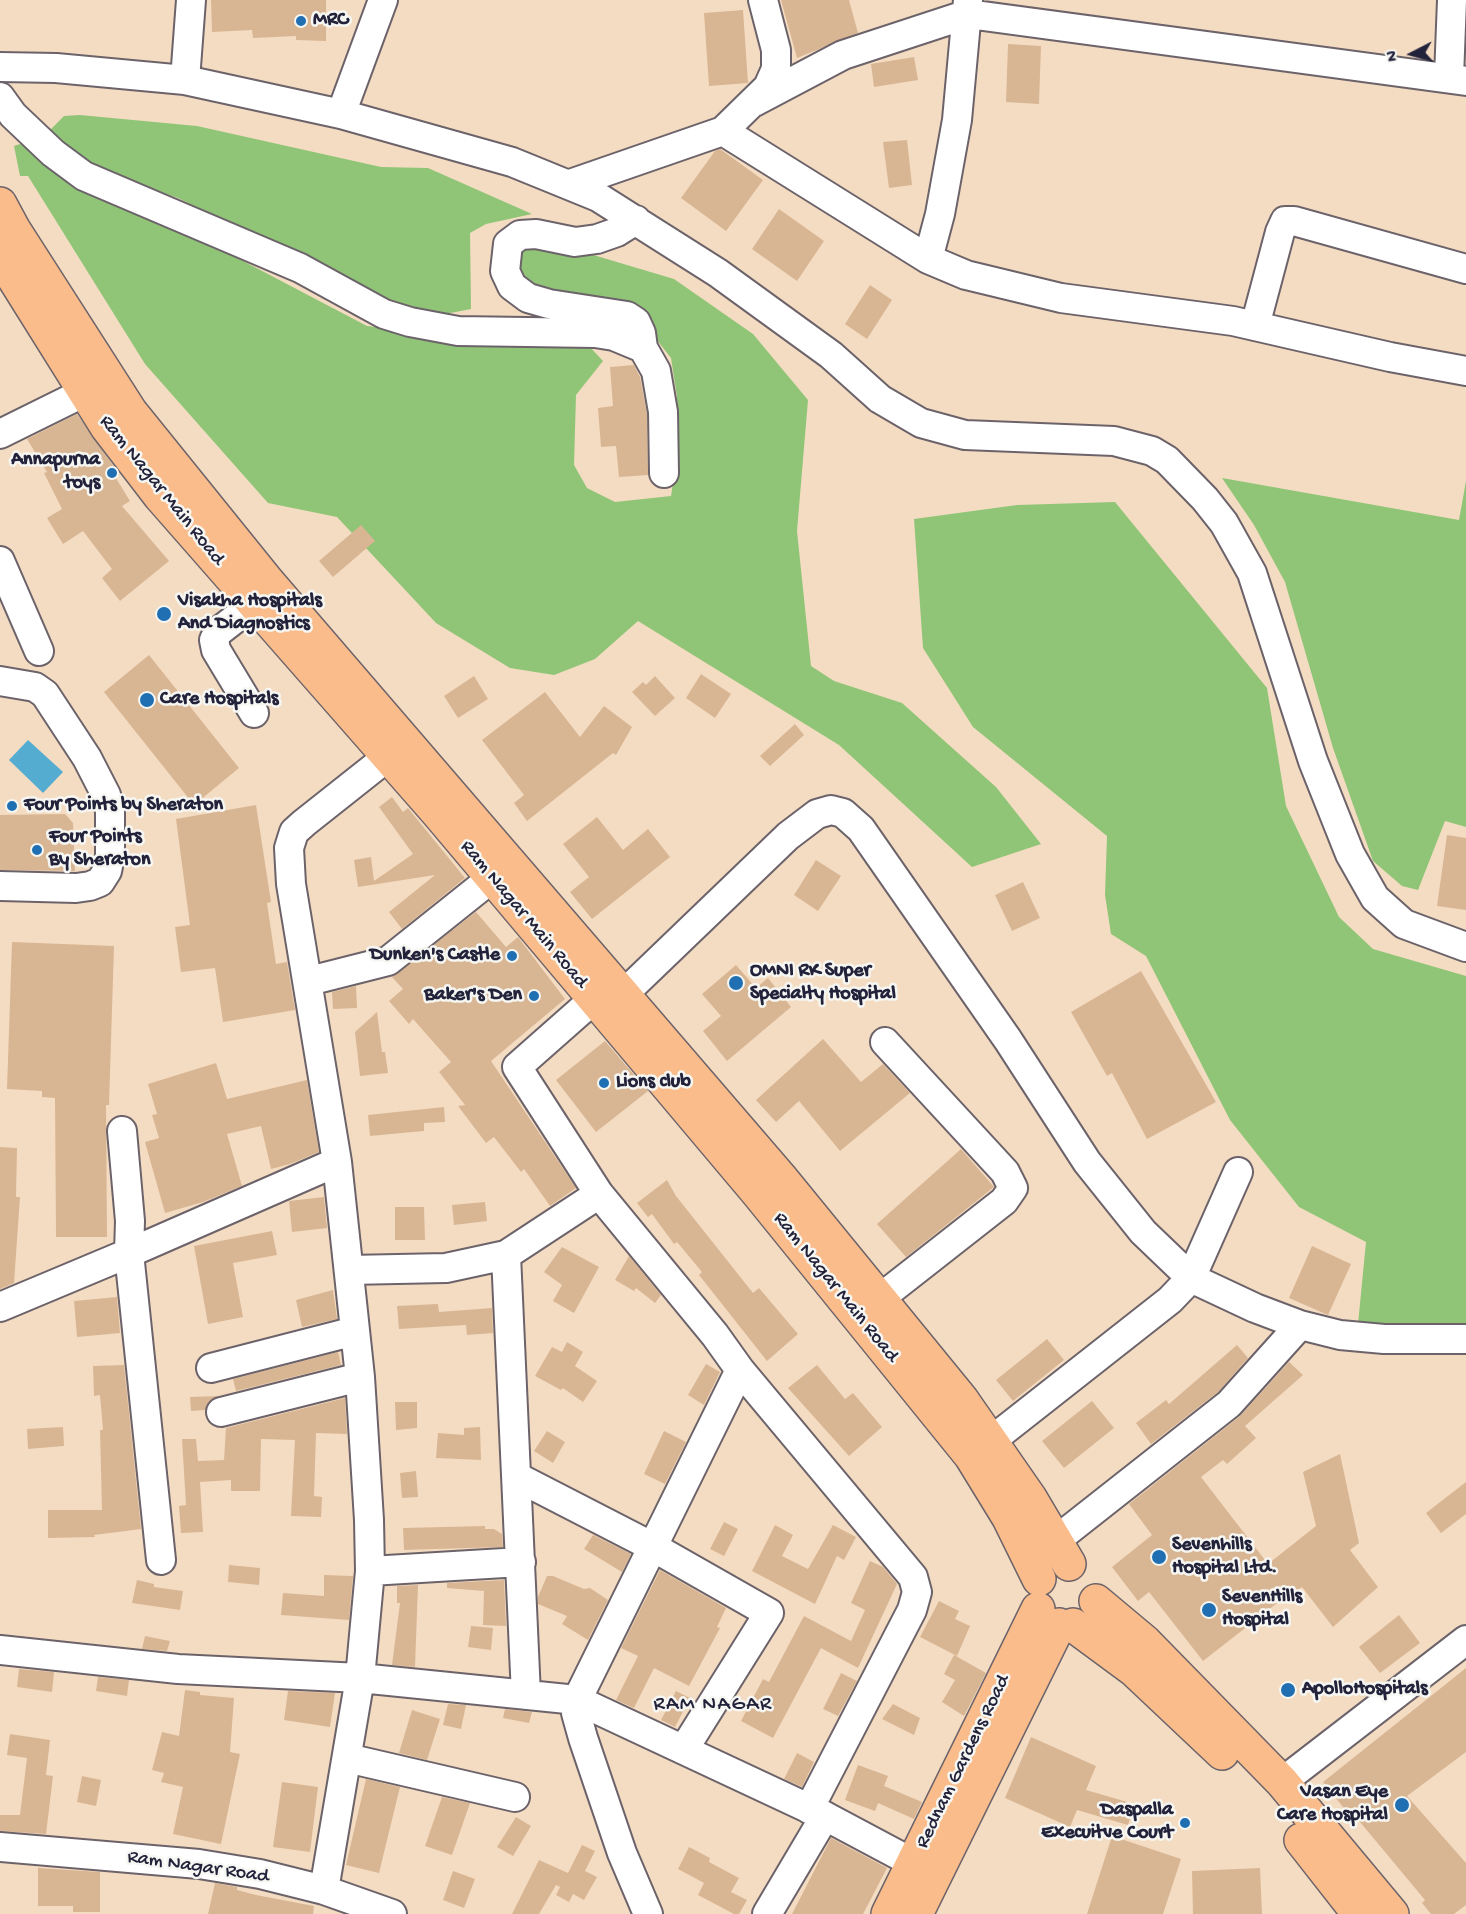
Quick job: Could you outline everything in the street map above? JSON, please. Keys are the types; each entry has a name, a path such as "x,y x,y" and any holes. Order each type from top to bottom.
{"main road":[{"path":"0,204 26,250 130,411 268,582 398,750 609,997 780,1177 992,1440 1062,1553 1090,1577 1096,1588 1096,1601 1091,1612 1052,1610"},
{"name":"Ram Nagar Main Road","path":"0,256 107,427 160,496 254,604 398,750 492,878 609,997 758,1192 971,1456 1009,1518 1052,1610"},
{"path":"1052,1610 1057,1565 1062,1553"},
{"path":"1096,1601 1145,1642 1282,1782 1392,1914"},
{"path":"1052,1610 1134,1670 1214,1744 1292,1828 1359,1914"},
{"name":"Rednam Gardens Road","path":"888,1914 925,1869 1052,1610"},
{"name":"Rednam Gardens Road","path":"916,1914 925,1869"}],"street":[{"path":"185,81 191,0"},
{"path":"341,114 383,0"},
{"path":"570,184 723,131 754,102 768,87 776,69 776,50 763,0"},
{"path":"754,102 843,55 968,7 1458,79 1452,0"},
{"path":"928,259 940,214 957,120 968,7"},
{"path":"0,67 56,68 185,81 341,114 512,162 570,184 636,220 773,310 831,355 880,399 921,423 965,435 1114,441 1152,451 1167,460 1205,499 1224,523 1252,573 1313,761 1350,854 1369,888 1388,912 1404,924 1466,947"},
{"path":"0,97 13,115 53,153 84,176 293,265 384,314 410,322 458,331 595,333 614,336 643,348"},
{"path":"723,131 928,259 966,275 1061,298 1215,318 1390,357 1466,371"},
{"path":"636,220 617,232 597,239 574,242 537,234 520,235 508,244 505,271 512,286 528,298 549,304 627,316 636,322 641,333 643,348 656,371 663,412 664,473"},
{"path":"1255,326 1285,221 1294,221 1466,269"},
{"path":"0,434 85,392"},
{"path":"0,561 39,651"},
{"path":"254,604 218,632 214,640 216,650 254,713"},
{"path":"0,681 35,687 45,694 87,758 106,795 110,811 110,856 107,871 100,882 76,888 0,886"},
{"path":"324,1890 360,1678 370,1571 369,1520 360,1377 337,1162 309,981 291,884 289,848 294,832 398,750"},
{"path":"767,1914 912,1610 917,1592 914,1576 740,1370 715,1335 599,1194 518,1067 609,997 788,836 817,814 831,810 843,813 868,838 1008,1040 1088,1162 1143,1232 1191,1278 1255,1308 1300,1325 1340,1335 1384,1339 1466,1339"},
{"path":"309,981 388,961 492,878"},
{"path":"879,1299 1004,1201 1013,1188 1005,1172 885,1042"},
{"path":"122,1131 129,1253 161,1560"},
{"path":"0,1307 337,1162"},
{"path":"992,1440 1170,1300 1191,1278 1238,1172"},
{"path":"349,1270 446,1269 506,1255 599,1194"},
{"path":"506,1255 526,1695"},
{"path":"1062,1553 1229,1404 1300,1325"},
{"path":"211,1368 355,1331"},
{"path":"648,1914 622,1853 580,1732 576,1713 577,1700 740,1370"},
{"path":"221,1412 360,1377"},
{"path":"517,1477 653,1547 769,1613 684,1749"},
{"path":"370,1571 521,1562"},
{"path":"1282,1782 1466,1640"},
{"path":"0,1650 178,1669 360,1678 577,1700 817,1813 925,1869"},
{"path":"346,1758 515,1797"},
{"name":"Ram Nagar Road","path":"0,1847 199,1864 260,1874 324,1890 392,1914"}],"green space":[{"path":"80,115 197,126 381,167 428,168 532,214 486,224 470,233 471,309 435,316 392,310 291,255 178,198 109,174 51,141 51,129 64,116"},
{"path":"20,144 367,326 516,343 589,346 603,361 576,395 574,465 587,488 615,502 671,496 676,463 677,397 671,358 642,321 527,292 512,249 543,240 674,279 753,334 808,400 797,531 811,666 834,681 902,703 996,787 1041,844 972,867 839,745 638,621 595,659 554,675 510,668 436,623 337,517 268,503 145,364 28,176 20,176 14,146"},
{"path":"1222,478 1459,520 1466,481 1466,827 1445,821 1418,890 1402,886 1373,861 1333,748 1285,582 1254,525"},
{"path":"1115,502 1267,688 1286,806 1339,917 1373,949 1466,976 1466,1325 1458,1327 1358,1324 1366,1242 1299,1207 1230,1120 1146,956 1111,934 1105,895 1107,836 973,727 923,648 914,519 1017,505"}],"water":[{"path":"28,740 63,772 43,793 9,760"}],"building":[{"path":"211,0 326,0 326,41 296,40 296,36 253,38 252,30 212,32"},
{"path":"781,0 849,0 858,33 797,58"},
{"path":"743,10 748,83 709,86 704,13"},
{"path":"1008,44 1041,46 1039,104 1006,102"},
{"path":"914,57 918,80 874,87 871,64"},
{"path":"907,140 912,185 889,188 883,142"},
{"path":"720,149 763,180 726,231 681,198 715,151"},
{"path":"779,209 824,241 797,281 752,249"},
{"path":"870,285 892,300 867,339 845,324"},
{"path":"634,365 640,377 647,414 648,475 619,477 616,446 601,447 598,408 613,406 610,367"},
{"path":"77,414 115,468 111,470 130,501 122,506 169,561 120,601 102,578 112,569 83,531 63,544 47,518 62,509 44,473 47,472 27,439"},
{"path":"361,525 375,541 333,577 319,561"},
{"path":"149,655 239,768 194,805 104,692"},
{"path":"701,674 731,694 715,718 686,698"},
{"path":"474,676 488,699 458,718 444,696"},
{"path":"655,676 675,698 655,716 632,692 643,682 646,685"},
{"path":"545,692 580,737 604,706 632,727 616,755 613,753 527,821 514,803 524,795 482,740"},
{"path":"795,724 804,735 770,766 760,756"},
{"path":"392,797 403,812 408,808 465,878 402,929 389,912 435,875 358,887 354,860 371,857 374,881 413,854 379,807"},
{"path":"256,805 271,902 267,903 276,964 287,962 295,1010 223,1022 215,968 181,972 175,927 190,925 176,819"},
{"name":"Four Points By Sheraton","path":"65,814 73,823 75,871 0,870 0,815"},
{"path":"597,817 623,850 648,829 670,857 592,919 570,892 589,877 563,844"},
{"path":"1447,835 1466,838 1466,910 1437,906"},
{"path":"816,860 841,876 818,911 794,895"},
{"path":"1023,882 1040,918 1012,931 995,895"},
{"path":"476,912 506,947 518,937 565,999 491,1061 576,1188 550,1206 524,1169 521,1172 494,1137 486,1143 458,1106 465,1105 439,1072 451,1062 413,1019 409,1024 389,1001 403,989 392,977"},
{"path":"12,942 114,946 109,1105 106,1105 107,1237 56,1237 55,1098 42,1097 42,1091 7,1089"},
{"path":"736,965 756,988 768,978 791,1007 727,1061 703,1031 721,1016 702,994"},
{"path":"1141,971 1216,1102 1147,1139 1112,1073 1107,1076 1071,1012"},
{"path":"356,986 357,1008 333,1009 332,992"},
{"path":"377,1012 382,1052 385,1052 388,1073 360,1076 355,1032"},
{"path":"823,1039 861,1082 883,1064 910,1093 840,1151 799,1101 776,1122 756,1100"},
{"name":"Lions club","path":"605,1041 648,1091 596,1132 556,1080"},
{"path":"216,1063 227,1099 307,1080 319,1152 271,1169 261,1126 227,1134 242,1186 203,1202 165,1213 145,1142 159,1138 152,1115 157,1114 148,1084"},
{"path":"444,1107 445,1122 424,1123 424,1131 370,1136 368,1115"},
{"path":"0,1147 17,1148 16,1197 20,1197 14,1283 0,1289"},
{"path":"961,1149 994,1187 906,1257 877,1224"},
{"path":"667,1180 676,1196 753,1293 759,1288 798,1334 767,1361 699,1275 702,1272 677,1242 674,1244 652,1214 648,1217 637,1203"},
{"path":"324,1197 327,1228 292,1232 289,1201"},
{"path":"485,1202 487,1221 454,1225 452,1205"},
{"path":"395,1207 424,1207 425,1240 395,1240"},
{"path":"272,1231 277,1255 233,1263 243,1317 208,1324 194,1246"},
{"path":"1312,1246 1351,1264 1328,1315 1289,1298"},
{"path":"562,1247 599,1267 574,1313 553,1301 562,1285 544,1272"},
{"path":"629,1256 661,1295 655,1303 636,1288 634,1291 615,1280"},
{"path":"333,1290 337,1319 302,1327 296,1300"},
{"path":"117,1297 120,1333 77,1337 74,1301"},
{"path":"438,1304 439,1312 492,1308 493,1333 467,1335 466,1325 399,1329 397,1306"},
{"path":"1047,1339 1064,1360 1013,1401 996,1380"},
{"path":"567,1342 583,1352 575,1366 597,1381 583,1402 563,1388 561,1390 535,1376 552,1347 562,1352"},
{"path":"1237,1345 1248,1358 1218,1392 1151,1444 1136,1423 1166,1400 1169,1404"},
{"path":"338,1352 341,1365 236,1391 233,1379"},
{"name":"Sevenhills Hospital Ltd.","path":"1289,1362 1303,1375 1245,1426 1256,1438 1227,1464 1223,1460 1201,1477 1268,1564 1316,1526 1303,1472 1340,1454 1359,1543 1350,1550 1378,1587 1333,1627 1302,1587 1283,1602 1281,1600 1203,1661 1149,1592 1138,1601 1112,1567 1152,1535 1129,1504 1239,1417"},
{"path":"706,1364 720,1372 704,1405 688,1395"},
{"path":"124,1365 141,1529 94,1535 95,1537 48,1538 48,1510 102,1510 100,1430 103,1430 100,1395 94,1396 93,1366"},
{"path":"817,1365 845,1399 853,1393 882,1427 849,1456 788,1388"},
{"path":"219,1396 209,1401 205,1410 191,1411 190,1397"},
{"path":"345,1398 347,1434 316,1433 314,1496 322,1497 321,1517 291,1516 295,1440 261,1439 260,1491 231,1491 231,1480 200,1482 203,1532 181,1533 179,1506 186,1505 182,1439 196,1439 198,1461 224,1460 226,1428"},
{"path":"1092,1401 1114,1428 1064,1468 1042,1441"},
{"path":"395,1402 417,1402 417,1428 396,1430"},
{"path":"63,1427 64,1446 28,1449 27,1429"},
{"path":"480,1427 481,1460 436,1458 438,1433 464,1435 464,1428"},
{"path":"547,1431 565,1442 553,1463 534,1451"},
{"path":"664,1431 686,1442 665,1484 644,1474"},
{"path":"416,1471 418,1497 402,1498 400,1473"},
{"path":"1466,1482 1466,1514 1441,1533 1426,1513"},
{"path":"724,1522 738,1529 724,1556 710,1549"},
{"path":"775,1525 793,1535 782,1556 808,1569 833,1525 856,1537 844,1560 837,1556 815,1604 752,1571"},
{"path":"485,1526 485,1529 494,1529 502,1534 503,1547 404,1550 403,1528"},
{"path":"593,1535 631,1554 622,1572 584,1549"},
{"path":"870,1561 883,1567 897,1584 858,1668 821,1648 773,1738 741,1721 763,1679 769,1682 804,1616 851,1641 865,1610 851,1603"},
{"path":"229,1565 260,1568 259,1585 228,1582"},
{"path":"660,1570 726,1608 717,1627 720,1628 689,1686 654,1668 634,1708 616,1700 638,1656 621,1648"},
{"path":"324,1575 353,1576 349,1620 281,1615 283,1593 324,1596"},
{"path":"547,1576 553,1576 584,1589 590,1588 608,1600 588,1640 562,1624 567,1616 538,1604 538,1597"},
{"path":"137,1580 154,1584 154,1587 183,1591 180,1610 132,1603"},
{"path":"504,1580 506,1626 483,1625 484,1591 447,1588 447,1583"},
{"path":"418,1585 415,1667 392,1665 400,1603 397,1603 397,1586"},
{"path":"939,1601 959,1611 955,1619 970,1626 957,1656 920,1637"},
{"path":"1399,1615 1420,1643 1380,1673 1359,1647"},
{"path":"471,1626 493,1628 491,1650 468,1647"},
{"path":"145,1636 170,1641 167,1651 142,1649"},
{"path":"954,1655 986,1673 964,1716 942,1702 955,1680 944,1674"},
{"path":"1466,1668 1466,1752 1407,1796 1466,1863 1466,1905 1454,1914 1431,1914 1422,1903 1425,1900 1350,1810 1347,1812 1323,1782"},
{"path":"19,1669 54,1672 52,1692 17,1687"},
{"path":"841,1673 857,1681 838,1716 823,1709"},
{"path":"98,1677 129,1680 127,1696 96,1691"},
{"path":"185,1690 200,1692 200,1695 234,1698 230,1752 240,1754 221,1844 173,1834 183,1787 161,1782 164,1773 152,1770 162,1732 179,1736"},
{"path":"288,1691 335,1693 330,1727 284,1720"},
{"path":"676,1691 690,1698 675,1727 661,1720"},
{"path":"448,1704 466,1705 461,1729 443,1725"},
{"path":"893,1704 920,1718 914,1735 882,1719"},
{"path":"505,1709 532,1712 529,1723 503,1718"},
{"path":"412,1710 440,1719 427,1760 399,1753"},
{"path":"10,1734 50,1740 46,1775 53,1776 46,1834 0,1831 0,1815 20,1815 27,1758 7,1755"},
{"path":"1031,1737 1096,1766 1086,1790 1134,1804 1128,1825 1077,1810 1070,1827 1005,1798"},
{"path":"797,1753 814,1762 802,1787 784,1779"},
{"path":"858,1765 888,1776 884,1786 922,1802 914,1819 878,1803 875,1811 845,1800"},
{"path":"82,1776 101,1780 96,1806 77,1802"},
{"path":"366,1779 400,1787 379,1873 346,1865"},
{"path":"282,1782 318,1787 310,1852 273,1847"},
{"path":"442,1797 470,1803 452,1855 425,1846"},
{"path":"516,1817 531,1826 513,1856 497,1847"},
{"path":"1112,1836 1181,1859 1163,1914 1087,1914"},
{"path":"831,1838 887,1868 863,1914 792,1914"},
{"path":"582,1845 595,1851 585,1871 597,1877 584,1900 573,1894 569,1902 556,1895 560,1887 556,1885 539,1914 512,1914 539,1860 568,1873"},
{"path":"689,1847 710,1858 709,1862 739,1878 731,1892 747,1900 739,1914 734,1914 698,1895 704,1883 678,1869"},
{"path":"38,1868 100,1872 100,1912 73,1912 73,1906 38,1906"},
{"path":"1260,1868 1262,1914 1193,1914 1192,1871"},
{"path":"453,1871 475,1879 464,1908 443,1900"},
{"path":"215,1883 237,1887 237,1890 256,1895 314,1906 313,1914 208,1914"}],"place":[{"name":"MRC","path":"301,21"},
{"name":"Annapurna toys","path":"112,473"},
{"name":"Visakha Hospitals And Diagnostics","path":"164,614"},
{"name":"Care Hospitals","path":"147,700"},
{"name":"Four Points by Sheraton","path":"12,806"},
{"name":"Four Points By Sheraton","path":"37,850"},
{"name":"Dunken's Castle","path":"512,956"},
{"name":"OMNI RK Super Specialty Hospital","path":"736,983"},
{"name":"Baker's Den","path":"534,996"},
{"name":"Lions club","path":"604,1083"},
{"name":"Sevenhills Hospital Ltd.","path":"1159,1557"},
{"name":"SevenHills Hospital","path":"1209,1610"},
{"name":"ApolloHospitals","path":"1288,1690"},
{"name":"Vasan Eye Care Hospital","path":"1402,1805"},
{"name":"Daspalla Execuitve Court","path":"1185,1823"}],"district":[{"name":"RAM NAGAR","path":"713,1706"}]}
